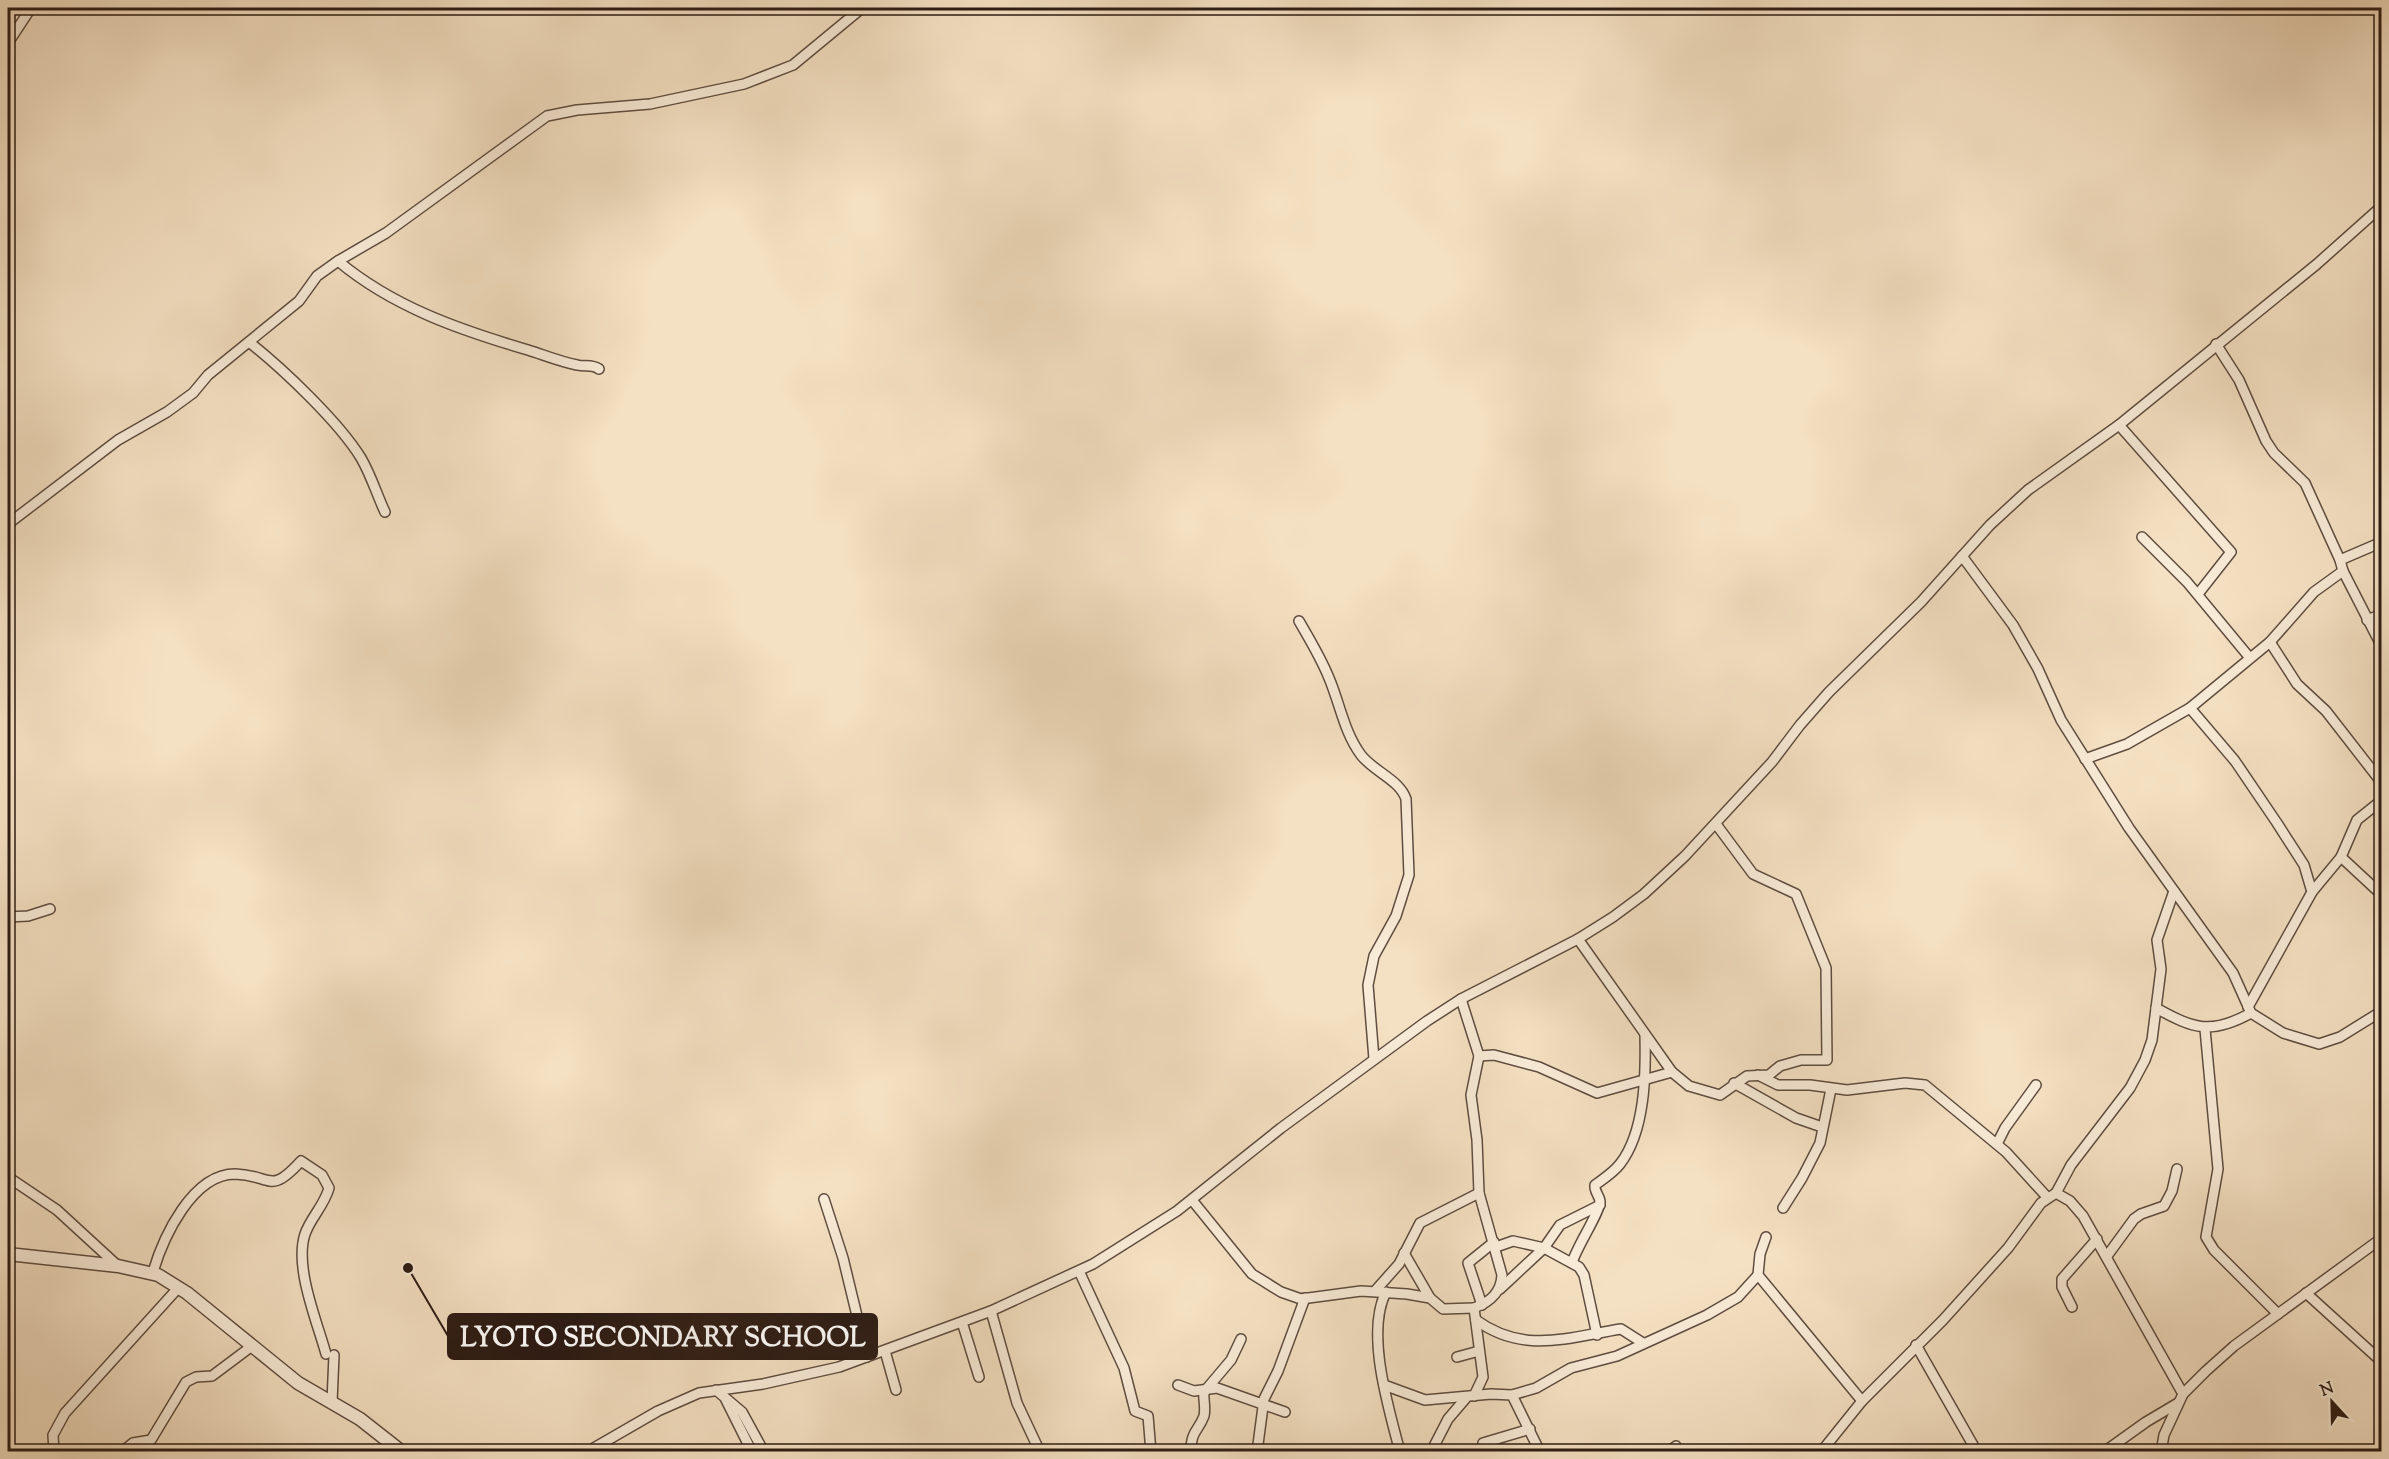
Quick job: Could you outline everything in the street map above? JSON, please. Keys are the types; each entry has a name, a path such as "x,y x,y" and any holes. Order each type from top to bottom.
{"street":[{"path":"8,43 31,8"},
{"path":"8,524 118,440 167,412 193,393 208,375 298,301 317,276 386,233 547,116 577,110 650,104 744,84 793,65 862,8"},
{"path":"587,1452 668,1406 716,1390 814,1374 867,1357 991,1311 1079,1271 1192,1200 1374,1059 1461,999 1578,939 1644,894 1716,824 1772,762 1829,692 1921,602 1962,556 2028,490 2119,425 2317,264 2382,206"},
{"path":"338,261 369,284 436,319 572,364 599,369"},
{"path":"249,342 297,385 351,442 363,460 386,512"},
{"path":"2216,344 2235,373 2266,441 2274,453 2305,483 2343,571 2382,647"},
{"path":"2119,425 2231,552 2198,594"},
{"path":"2142,537 2154,546 2198,594 2250,658"},
{"path":"2340,560 2382,542"},
{"path":"1962,556 2013,626 2038,669 2061,720 2085,759 2174,891 2234,973 2249,1010 2283,1033 2319,1044 2340,1037 2382,1011"},
{"path":"2085,759 2127,744 2190,708 2270,642 2314,592 2343,571"},
{"path":"2367,620 2382,614"},
{"path":"1299,621 1326,670 1345,726 1357,750 1371,766 1401,790 1406,799 1409,875 1396,916 1374,956 1368,985 1374,1059"},
{"path":"2270,642 2297,684 2320,703 2382,783"},
{"path":"2190,708 2241,769 2277,823 2304,865 2312,892"},
{"path":"2156,1008 2183,1023 2205,1029 2227,1024 2249,1010 2312,892 2341,857 2357,820 2382,800"},
{"path":"1578,939 1672,1072 1689,1086 1718,1096 1726,1092 1734,1083 1758,1074 1769,1075 1780,1066 1801,1060 1827,1060 1826,968 1796,894 1782,885 1761,880 1753,874 1716,824"},
{"path":"2341,857 2382,895"},
{"path":"1821,1452 1862,1401 1943,1320 2008,1248 2051,1195 2138,1076 2152,1040 2161,969 2157,940 2174,891"},
{"path":"8,917 28,916 50,909"},
{"path":"1461,999 1479,1056 1471,1095 1477,1140 1479,1193 1502,1275 1500,1289"},
{"path":"2205,1029 2218,1169 2206,1237 2214,1250 2278,1314"},
{"path":"1572,1263 1577,1248 1600,1205 1594,1185 1618,1166 1628,1151 1642,1104 1646,1035"},
{"path":"1479,1056 1494,1055 1523,1062 1597,1093 1672,1072"},
{"path":"1758,1074 1778,1085 1810,1085 1831,1089 1855,1090 1919,1083 1942,1098 1997,1144 2051,1195 2075,1205 2107,1256 2181,1399"},
{"path":"1734,1083 1796,1118 1822,1127"},
{"path":"1997,1144 2005,1128 2036,1085"},
{"path":"1783,1208 1818,1146 1831,1089"},
{"path":"153,1272 173,1221 202,1186 234,1174 276,1182 290,1174 301,1161 322,1175 329,1188 323,1205 309,1224 302,1244 305,1275 330,1354 332,1402"},
{"path":"2107,1256 2134,1219 2165,1204 2172,1191 2177,1169"},
{"path":"8,1178 57,1210 118,1266"},
{"path":"1375,1291 1399,1264 1415,1230 1424,1220 1479,1193"},
{"path":"824,1199 843,1258 867,1357"},
{"path":"1192,1200 1252,1274 1281,1292 1305,1298 1375,1291 1430,1298"},
{"path":"1404,1253 1430,1298 1443,1309 1478,1306 1544,1248 1566,1220 1600,1205"},
{"path":"1384,1385 1419,1399 1512,1395 1536,1388 1571,1368 1603,1361 1724,1306 1746,1290 1758,1275 1760,1254 1766,1237"},
{"path":"2104,1452 2181,1399 2234,1346 2382,1238"},
{"path":"2072,1307 2062,1287 2062,1279 2097,1239"},
{"path":"1431,1452 1448,1419 1483,1382 1476,1320 1478,1306 1469,1262 1495,1245 1513,1241 1544,1248 1572,1263 1584,1275 1597,1335"},
{"path":"8,1254 153,1272 179,1287 298,1383 375,1429 402,1452"},
{"path":"1079,1271 1124,1368 1135,1411 1148,1416 1151,1452"},
{"path":"1758,1275 1862,1401"},
{"path":"54,1452 53,1435 65,1413 179,1287"},
{"path":"1386,1292 1378,1317 1384,1385 1400,1452"},
{"path":"2306,1293 2382,1362"},
{"path":"1257,1452 1263,1404 1305,1298"},
{"path":"991,1311 1017,1403 1040,1452"},
{"path":"1476,1320 1492,1331 1529,1340 1554,1342 1623,1329 1643,1343"},
{"path":"962,1322 979,1377"},
{"path":"1191,1452 1192,1434 1204,1414 1206,1404 1203,1395 1231,1360 1241,1339"},
{"path":"1916,1345 1977,1452"},
{"path":"122,1452 133,1443 151,1440 186,1382 196,1377 212,1376 252,1346"},
{"path":"885,1351 896,1390"},
{"path":"1457,1357 1479,1351"},
{"path":"1178,1385 1194,1391 1208,1387 1217,1388 1285,1412"},
{"path":"716,1390 747,1419 764,1452"},
{"path":"1512,1395 1540,1452"},
{"path":"724,1396 750,1450"},
{"path":"2161,1452 2164,1435 2181,1399"},
{"path":"1483,1443 1530,1430"}],"place":[{"name":"LYOTO SECONDARY SCHOOL","path":"408,1268"}]}
